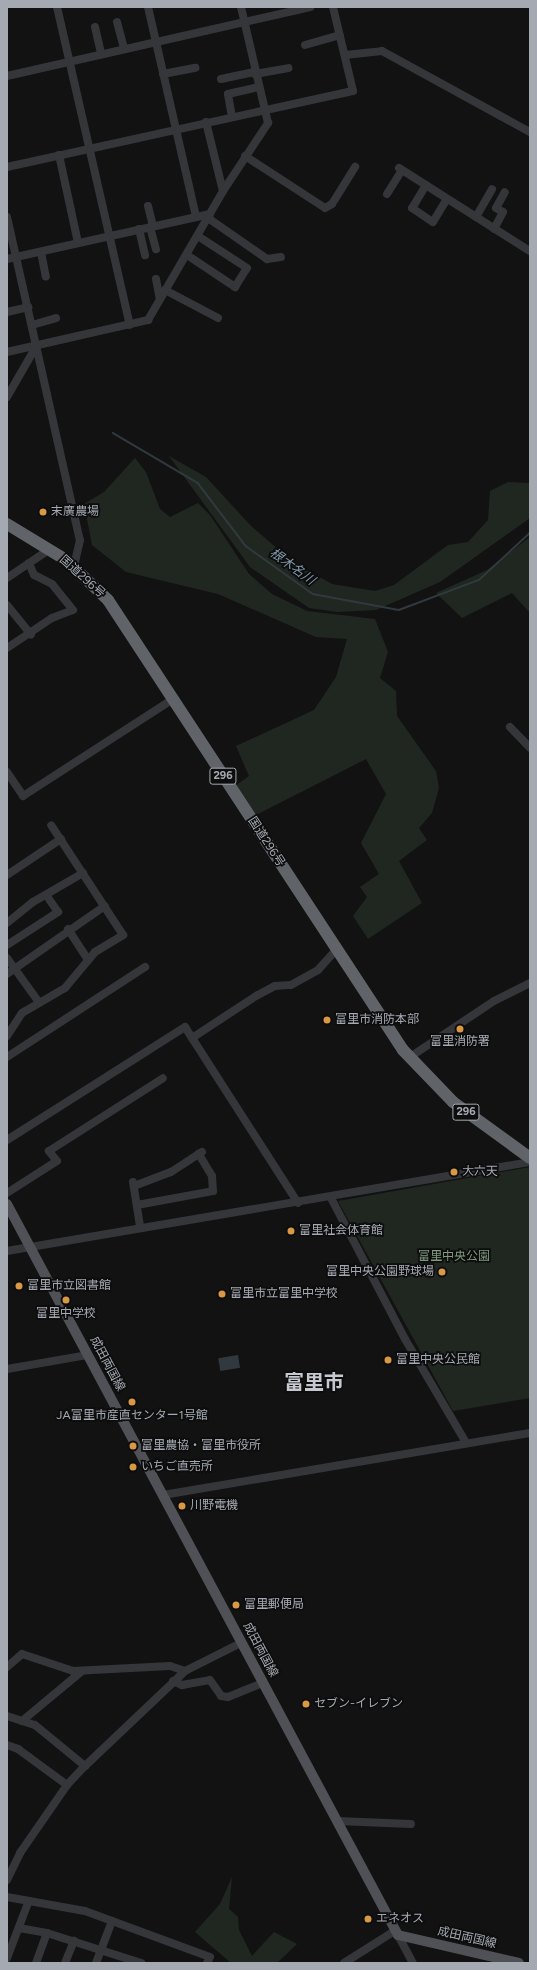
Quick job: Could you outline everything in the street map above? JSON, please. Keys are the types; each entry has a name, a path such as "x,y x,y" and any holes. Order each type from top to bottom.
{"highway":[{"name":"国道296号","path":"7,524 47,547 74,566 120,615 336,950 410,1057 453,1102 530,1158"}],"main road":[{"name":"成田両国線","path":"7,1204 397,1933 519,1963"}],"street":[{"path":"56,7 130,325"},
{"path":"148,7 196,217"},
{"path":"7,352 146,321 187,255 223,191 268,123 263,110 241,7"},
{"path":"7,76 310,7"},
{"path":"7,167 206,122 353,91 333,7"},
{"path":"117,22 124,49"},
{"path":"95,27 101,54"},
{"path":"305,45 340,35"},
{"path":"345,55 382,50 530,132"},
{"path":"163,74 195,68"},
{"path":"221,79 288,68"},
{"path":"232,117 228,94 258,87"},
{"path":"206,122 223,191"},
{"path":"59,155 78,243"},
{"path":"245,156 325,208 332,204 355,167"},
{"path":"387,194 400,169 530,251"},
{"path":"426,185 412,208 433,222 447,199"},
{"path":"476,217 492,189"},
{"path":"494,229 503,212 496,208 505,192"},
{"path":"148,206 156,249"},
{"path":"7,259 152,226 196,217 209,216 267,259 281,257"},
{"path":"7,217 71,499 84,548 81,560 74,566"},
{"path":"139,229 144,255"},
{"path":"187,255 235,287 247,268 198,236"},
{"path":"40,252 46,277"},
{"path":"156,279 160,299"},
{"path":"165,290 218,318"},
{"path":"7,312 28,307"},
{"path":"32,325 56,318"},
{"path":"7,397 37,345"},
{"path":"7,578 29,563 47,547"},
{"path":"7,648 31,635 52,618 72,610 52,584 34,575 29,563"},
{"path":"7,605 31,635"},
{"path":"7,772 23,796 173,698"},
{"path":"510,727 530,748"},
{"path":"7,1036 22,1013 38,1001 65,988 88,960 123,935 51,825"},
{"path":"7,875 61,839"},
{"path":"7,923 46,895 83,873"},
{"path":"7,945 58,912 46,895"},
{"path":"7,974 15,970 68,929 105,906"},
{"path":"68,929 88,960"},
{"path":"192,1038 256,996 275,986 291,985 318,970 336,950"},
{"path":"7,958 38,1001"},
{"path":"7,1056 145,967"},
{"path":"410,1057 494,1001 530,983"},
{"path":"7,1140 185,1027 298,1203"},
{"path":"7,1193 57,1161 49,1151 163,1078"},
{"path":"137,1205 213,1191 214,1180 200,1153 165,1175 133,1184 140,1226"},
{"path":"7,1251 140,1226 331,1198 530,1162"},
{"path":"331,1198 405,1339 466,1441"},
{"path":"7,1369 87,1355"},
{"path":"163,1495 466,1441 530,1433"},
{"path":"7,1880 20,1853 67,1785 85,1766 185,1671 241,1643"},
{"path":"7,1667 22,1654 82,1671 170,1666 185,1671"},
{"path":"22,1721 82,1671"},
{"path":"173,1681 182,1685 210,1680 221,1696 228,1697 262,1682"},
{"path":"7,1716 35,1726 85,1766"},
{"path":"7,1745 18,1748 67,1785"},
{"path":"337,1822 411,1824"},
{"path":"7,1897 28,1903 85,1911 210,1957 207,1963"},
{"path":"7,1958 28,1903"},
{"path":"96,1963 112,1921"},
{"path":"18,1928 47,1933 101,1948 141,1963"},
{"path":"36,1963 47,1933"},
{"path":"344,1963 397,1933 413,1963"},
{"path":"65,1963 74,1941"}],"green space":[{"path":"169,456 206,477 251,526 293,562 332,584 375,591 394,585 448,545 468,542 488,520 490,491 508,482 530,483 530,518 440,582 376,610 337,612 309,608 250,567"},
{"path":"135,458 146,472 160,509 170,517 198,503 210,515 249,574 272,594 307,611 375,619 388,652 380,678 396,691 397,716 436,771 439,788 432,813 419,828 427,840 399,861 422,903 368,939 353,916 367,897 360,887 379,874 361,843 386,794 366,759 256,815 235,786 249,776 236,746 314,710 336,677 347,639 316,637 218,594 126,572 92,545 84,504 104,492"},
{"path":"530,537 530,613 512,593 462,618 436,593 487,570"},
{"name":"富里中央公園","path":"530,1167 530,1398 453,1411 338,1201"},
{"path":"232,1877 229,1909 238,1917 239,1930 252,1956 274,1932 297,1944 277,1963 231,1963 195,1932 220,1904"}],"shaded area":[{"path":"238,1355 240,1368 220,1371 218,1358"}],"waterway":[{"name":"根木名川","path":"113,433 198,483 246,546 313,594 399,610 479,580 530,533"}],"place":[{"name":"末廣農場","path":"43,512"},
{"name":"富里市消防本部","path":"327,1020"},
{"name":"富里消防署","path":"460,1029"},
{"name":"大六天","path":"454,1172"},
{"name":"富里社会体育館","path":"291,1231"},
{"name":"富里中央公園野球場","path":"442,1272"},
{"name":"富里市立図書館","path":"19,1286"},
{"name":"富里市立富里中学校","path":"222,1294"},
{"name":"富里中学校","path":"66,1300"},
{"name":"富里中央公民館","path":"388,1360"},
{"name":"JA富里市産直センター1号館","path":"132,1402"},
{"name":"富里農協・富里市役所","path":"133,1446"},
{"name":"いちご直売所","path":"133,1467"},
{"name":"川野電機","path":"182,1506"},
{"name":"富里郵便局","path":"236,1605"},
{"name":"セブン-イレブン","path":"306,1704"},
{"name":"エネオス","path":"368,1919"}],"district":[{"name":"富里市","path":"314,1382"}]}
